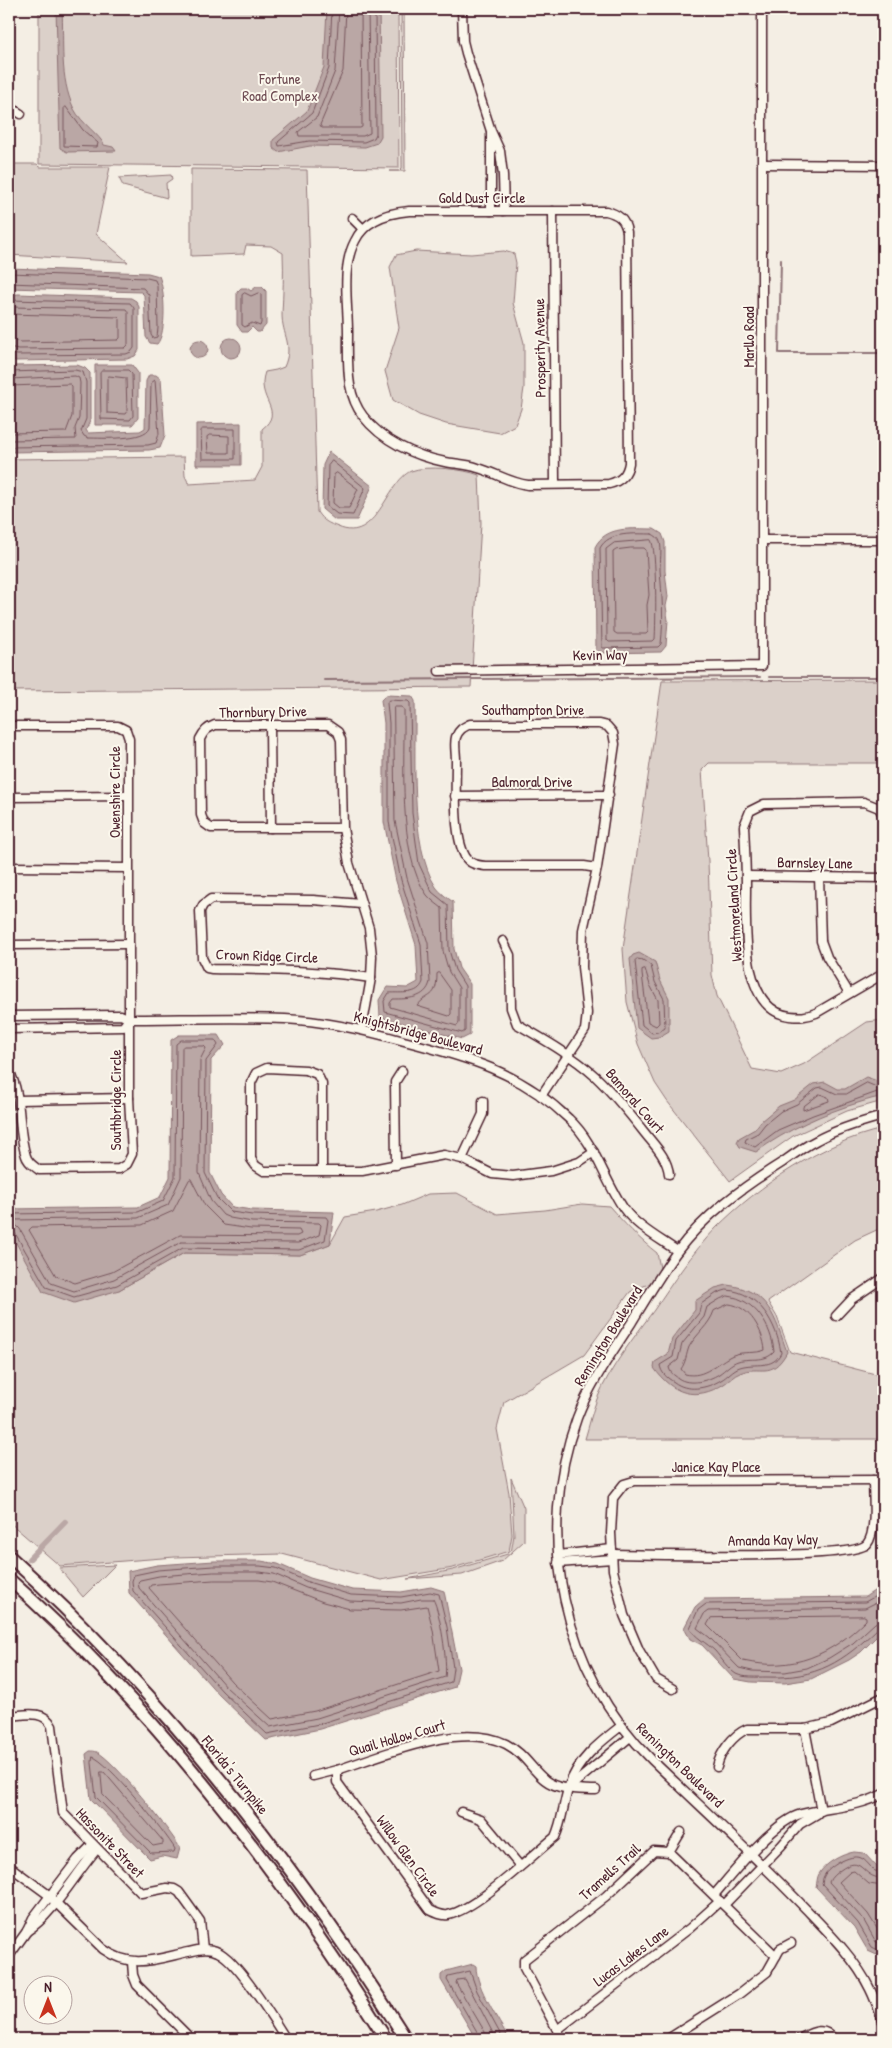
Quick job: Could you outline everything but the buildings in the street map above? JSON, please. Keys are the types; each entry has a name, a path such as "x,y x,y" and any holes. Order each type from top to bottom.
{"highway":[{"name":"Florida's Turnpike","path":"9,1556 93,1637 203,1758 286,1863 328,1921 406,2039"},
{"name":"Florida's Turnpike","path":"9,1579 81,1648 190,1769 304,1917 386,2039"}],"street":[{"path":"462,9 464,47 501,156 504,211"},
{"name":"Marllo Road","path":"762,9 762,666"},
{"path":"9,106 20,114"},
{"path":"491,131 491,211"},
{"path":"763,164 883,164"},
{"name":"Gold Dust Circle","path":"504,211 606,211 614,213 623,220 626,226 628,469 621,480 609,484 516,483 480,468 430,459 413,453 381,433 364,417 352,395 348,375 347,272 351,249 355,240 378,218 399,212 504,211"},
{"name":"Prosperity Avenue","path":"552,211 555,484"},
{"path":"352,218 364,230"},
{"path":"762,540 883,540"},
{"name":"Kevin Way","path":"439,671 762,666"},
{"name":"Southampton Drive","path":"541,1096 585,1030 587,1014 582,968 583,930 597,868 609,795 615,744 613,733 607,726 599,724 470,724 462,728 456,738 456,796 458,830 465,856 475,865 584,866 597,868"},
{"name":"Thornbury Drive","path":"343,828 211,828 204,823 200,815 200,739 203,732 215,725 328,725 338,732 341,740 343,828 349,863 369,928 371,978 362,1029"},
{"path":"270,725 271,828"},
{"name":"Owenshire Circle","path":"9,726 118,726 126,730 129,739 130,1018"},
{"name":"Balmoral Drive","path":"456,796 609,795"},
{"path":"9,797 128,796"},
{"name":"Westmoreland Circle","path":"883,815 879,808 864,802 764,804 750,811 744,826 746,930 750,966 756,988 765,1004 782,1015 805,1018 883,974"},
{"path":"9,867 128,868"},
{"name":"Barnsley Lane","path":"746,876 883,878"},
{"path":"819,876 822,941 827,957 849,993"},
{"name":"Crown Ridge Circle","path":"361,904 313,900 211,899 203,905 200,911 202,958 207,968 212,969 291,970 371,978"},
{"name":"Bamoral Court","path":"503,941 510,955 512,1008 517,1024 568,1056 596,1077 619,1101 659,1151 668,1164 669,1174"},
{"path":"9,945 129,944"},
{"name":"Knightsbridge Boulevard","path":"9,1016 121,1015 130,1018 286,1019 362,1029 467,1058 507,1075 541,1096 570,1119 594,1152 625,1210 638,1223 677,1251"},
{"path":"57,1016 57,1028"},
{"name":"Knightsbridge Boulevard","path":"9,1028 123,1027 130,1018"},
{"name":"Southbridge Circle","path":"9,1071 18,1100 26,1157 32,1165 39,1170 119,1169 127,1164 132,1154 130,1018"},
{"path":"322,1172 322,1084 317,1074 306,1070 267,1068 256,1073 251,1083 251,1159 256,1166 264,1171 322,1172 362,1171 433,1156 452,1155 492,1174 513,1176 551,1171 579,1162 594,1152"},
{"path":"396,1165 396,1082 402,1071"},
{"path":"18,1100 130,1098"},
{"path":"462,1159 483,1114 483,1101"},
{"name":"Remington Boulevard","path":"883,1116 860,1122 818,1139 758,1178 709,1216 677,1251 594,1380 577,1417 566,1453 558,1493 558,1559 569,1621 595,1683 621,1726 652,1759 752,1853 836,1940 869,1987 883,2021"},
{"path":"836,1316 852,1299 883,1278"},
{"name":"Amanda Kay Way","path":"558,1559 612,1554 817,1554 859,1549 866,1545 872,1535 873,1480"},
{"name":"Janice Kay Place","path":"673,1689 656,1680 639,1650 624,1615 613,1570 613,1498 624,1484 634,1481 883,1480"},
{"path":"716,1767 720,1755 741,1732 747,1729 805,1729 831,1723 883,1697"},
{"name":"Hassonite Street","path":"9,1716 39,1714 49,1720 52,1726 63,1813 141,1893 167,1888 179,1892 200,1921 203,1949"},
{"name":"Willow Glen Circle","path":"337,1770 337,1782 430,1910 436,1913 450,1914 485,1896 554,1837 561,1826 568,1789 576,1771 588,1753 621,1726"},
{"path":"805,1729 821,1812"},
{"name":"Quail Hollow Court","path":"337,1770 448,1736 472,1735 497,1740 507,1745 529,1761 546,1781 568,1789 596,1790"},
{"path":"568,1789 630,1736"},
{"path":"313,1776 337,1770"},
{"path":"714,1895 782,1823 800,1814 821,1812 864,1803 883,1794"},
{"path":"461,1812 481,1819 520,1866"},
{"name":"Lucas Lakes Lane","path":"557,2030 722,1903 763,1865 800,1824 821,1812"},
{"path":"681,1832 669,1852 776,1956"},
{"path":"9,1956 27,1931 39,1924 52,1899 81,1867 95,1847"},
{"name":"Tramells Trail","path":"562,2039 524,1968 524,1960 606,1896 654,1851 669,1852"},
{"path":"9,1866 52,1899 104,1949 114,1956 132,1962 140,1962 203,1949 218,1952 234,1964 286,2039"},
{"path":"668,2039 739,1994 767,1972 780,1949 791,1943"},
{"path":"132,1962 133,1975 137,1985 191,2039"},
{"path":"799,2039 817,2030 824,2031 832,2038"}],"green space":[{"name":"Fortune Road Complex","path":"39,9 398,9 399,168 39,164"},
{"path":"401,9 404,9 405,171 399,171 402,168"},
{"path":"9,164 37,164 40,167 110,167 96,234 128,262 9,255"},
{"path":"191,169 307,170 317,512 321,518 338,527 351,530 362,527 372,520 380,510 402,477 418,469 445,468 479,475 481,523 471,687 9,691 9,459 184,457 185,476 189,484 255,480 262,467 262,429 269,422 271,416 271,410 264,390 265,372 284,367 288,352 282,322 283,253 271,246 246,245 244,254 191,256"},
{"path":"171,175 172,179 166,183 167,198 123,186 119,178"},
{"path":"416,251 471,254 504,251 514,254 516,263 513,303 524,343 524,388 521,409 515,425 500,433 446,424 419,415 393,400 385,371 399,328 390,267 396,255"},
{"path":"883,680 883,763 709,763 702,770 708,861 712,975 717,996 752,1069 781,1074 804,1064 867,1022 883,1020 883,1101 847,1111 793,1136 730,1181 655,1083 638,1044 627,1002 623,949 662,681"},
{"path":"883,1129 883,1227 855,1240 768,1302 777,1317 790,1352 883,1376 883,1439 585,1439 597,1399 615,1365 683,1268 716,1228 752,1196 793,1167 838,1144 860,1135"},
{"path":"457,1193 497,1214 545,1210 582,1204 609,1206 632,1231 657,1253 662,1278 630,1292 584,1355 504,1402 497,1429 509,1493 512,1535 509,1551 453,1568 381,1580 282,1554 175,1557 60,1566 9,1522 9,1230 13,1240 119,1290 184,1253 300,1255 330,1244 345,1217 402,1205 428,1194"},
{"path":"511,1478 524,1508 524,1541 511,1553 514,1535"},
{"path":"511,1553 502,1561 462,1575 407,1579 453,1570"},
{"path":"115,1565 83,1597 59,1568"}],"water":[{"path":"56,9 62,9 64,72 69,97 74,109 104,145 113,147 116,151 67,152 60,148"},
{"path":"327,9 379,9 381,136 377,143 365,147 310,146 278,152 273,148 273,140 307,111 324,67"},
{"path":"9,268 148,273 159,276 163,291 164,311 160,338 157,344 150,343 146,337 144,295 141,292 9,288"},
{"path":"256,287 262,287 266,291 266,325 260,332 257,332 252,327 247,332 242,332 237,325 237,292 241,288 247,288 251,291"},
{"path":"11,295 131,298 136,301 139,307 139,350 135,356 127,359 15,361 9,357 9,299"},
{"path":"231,338 238,341 241,348 238,355 231,358 224,355 221,348 224,341"},
{"path":"199,340 205,343 208,349 205,355 199,358 193,355 190,349 193,343"},
{"path":"77,365 85,368 90,373 90,421 86,430 88,433 140,431 145,428 146,381 149,375 156,375 161,379 165,435 160,448 149,450 9,452 9,368 14,366"},
{"path":"95,365 132,365 138,373 138,418 132,425 95,425"},
{"path":"241,423 241,465 196,465 196,424"},
{"path":"329,452 372,486 357,520 335,520 322,509 323,465"},
{"path":"629,529 654,529 662,534 665,542 665,571 668,597 666,606 668,620 666,646 661,652 599,653 596,651 595,547 606,535 613,532"},
{"path":"386,695 412,696 415,701 416,797 421,848 427,869 436,887 453,902 454,949 459,968 470,984 470,1035 462,1039 380,1017 379,1000 387,987 407,988 418,982 416,945 396,881 384,822 384,723 381,700"},
{"path":"639,953 655,962 660,980 669,998 669,1031 659,1037 651,1038 637,1028 630,959 633,955"},
{"path":"179,1035 219,1035 225,1045 211,1060 210,1173 221,1195 232,1207 252,1210 334,1212 330,1244 300,1255 184,1253 119,1290 74,1303 43,1292 9,1230 9,1209 138,1207 160,1197 170,1177 171,1040"},
{"path":"866,1077 883,1083 883,1097 847,1106 819,1117 780,1136 756,1152 740,1147 737,1142 739,1138 755,1129 761,1121 779,1106 794,1100 814,1084 825,1082 838,1089 845,1089"},
{"path":"727,1285 741,1288 761,1299 774,1317 787,1352 776,1366 765,1370 740,1373 714,1390 694,1394 677,1389 661,1377 654,1368 655,1362 668,1354 672,1339 695,1310 695,1301 715,1288"},
{"path":"214,1561 261,1561 278,1564 310,1578 352,1590 401,1592 431,1587 444,1591 459,1669 455,1687 320,1729 266,1740 219,1695 129,1593 128,1571 157,1565"},
{"path":"883,1585 883,1630 861,1652 811,1679 785,1683 751,1682 734,1679 702,1645 690,1639 684,1628 695,1607 704,1599 865,1597"},
{"path":"90,1751 97,1752 116,1768 154,1812 180,1848 177,1859 162,1856 150,1859 91,1799 86,1754"},
{"path":"854,1852 864,1853 877,1867 883,1867 883,1954 879,1956 868,1951 854,1927 816,1887 818,1875 825,1866 839,1857"},
{"path":"473,1964 476,1966 477,1975 484,1994 509,2039 476,2039 441,1980 441,1975 446,1971"}],"waterway":[{"path":"781,260 779,353 883,353"},
{"path":"324,680 760,677"},
{"path":"769,677 883,677"},
{"path":"29,1559 65,1522"}]}
